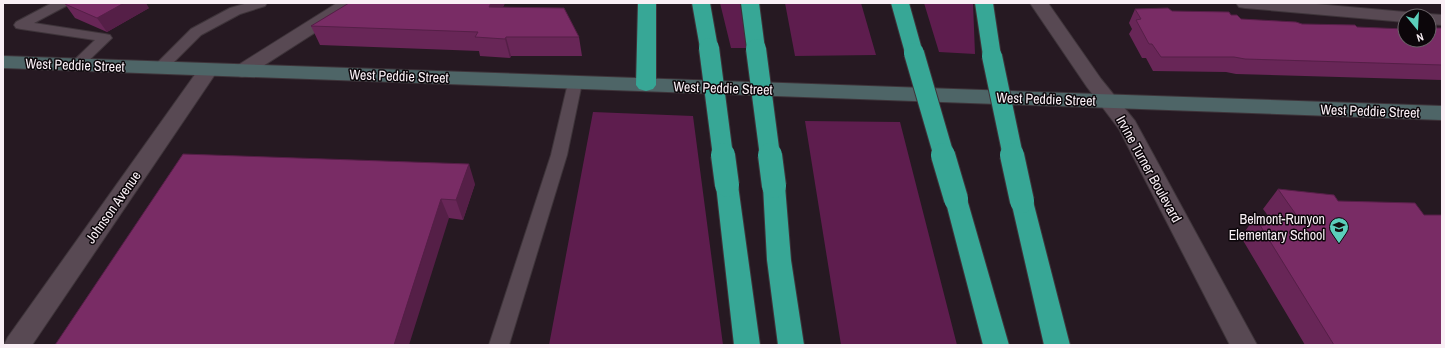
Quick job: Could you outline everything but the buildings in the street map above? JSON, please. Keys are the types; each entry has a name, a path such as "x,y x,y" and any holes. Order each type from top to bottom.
{"highway":[{"path":"646,85 647,3"},
{"path":"701,3 709,48 747,345"},
{"path":"750,3 774,186 779,260 791,345"},
{"path":"900,3 996,345"},
{"path":"984,3 992,56 1022,201 1057,345"}],"street":[{"path":"242,71 349,3"},
{"name":"Irvine Turner Boulevard","path":"1039,3 1108,101 1128,126 1244,345"},
{"path":"1245,3 1397,16"},
{"name":"West Peddie Street","path":"6,65 76,65 1442,113"},
{"name":"Johnson Avenue","path":"17,345 208,70"}],"lane":[{"path":"62,3 21,25 105,38 76,65"},
{"path":"160,68 196,32 235,11 261,3"},
{"path":"499,345 559,155 574,83"}],"shaded area":[{"path":"720,3 740,3 747,48 731,48"},
{"path":"785,3 861,3 876,55 795,56"},
{"path":"924,3 973,3 975,54 939,52"},
{"path":"593,112 693,116 723,345 549,345"},
{"path":"805,121 900,122 957,345 841,345"}],"place":[{"name":"Belmont-Runyon Elementary School","path":"1339,244"}]}
